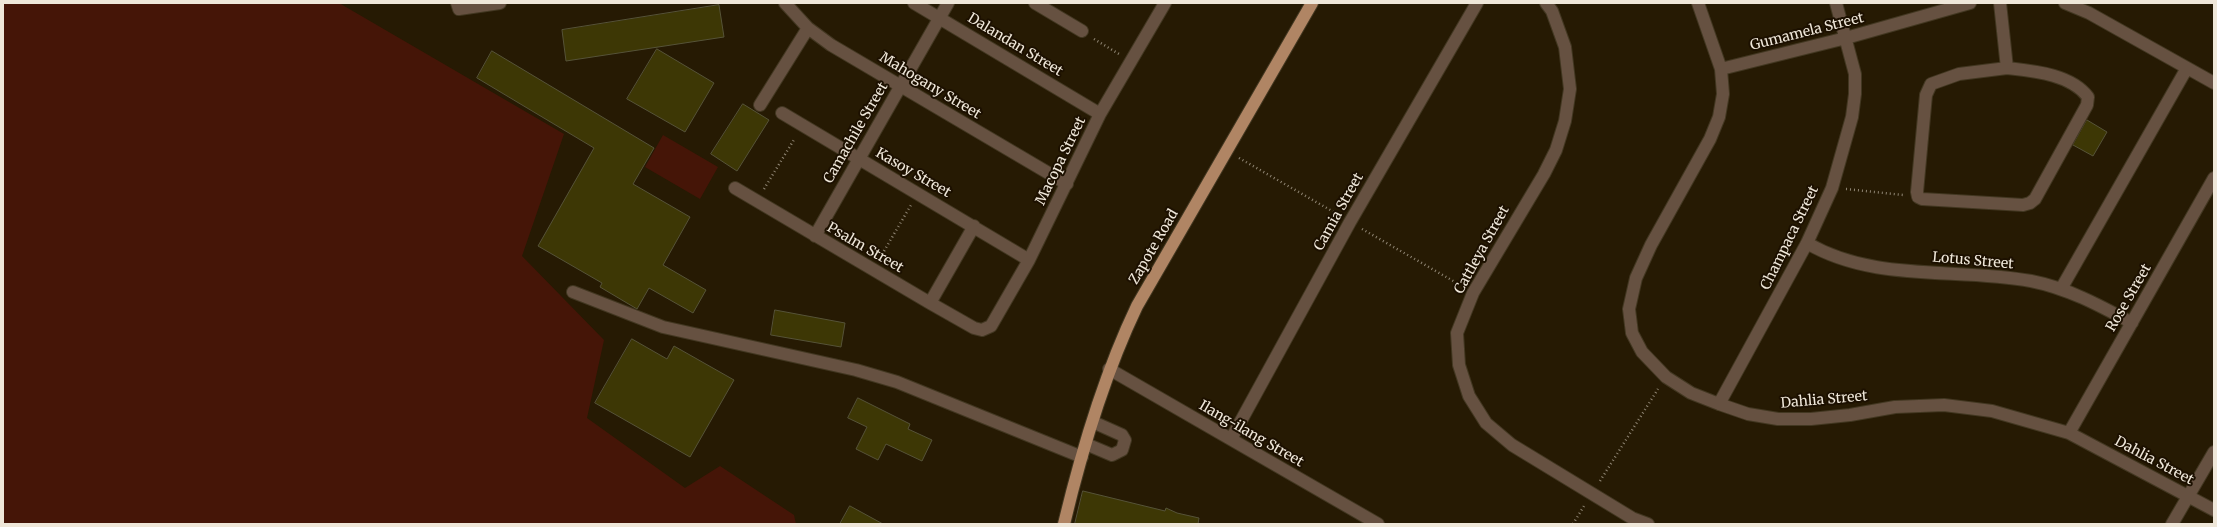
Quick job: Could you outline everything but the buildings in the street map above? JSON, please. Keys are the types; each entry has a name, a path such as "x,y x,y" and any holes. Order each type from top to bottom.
{"main road":[{"name":"Zapote Road","path":"1064,524 1082,456 1109,369 1119,343 1137,306 1312,3"}],"street":[{"path":"458,6 500,3"},
{"name":"Mahogany Street","path":"785,3 808,28 900,87 1068,184"},
{"name":"Dalandan Street","path":"914,3 1100,114"},
{"name":"Camachile Street","path":"815,236 857,158 948,3"},
{"path":"1035,3 1082,31"},
{"name":"Macopa Street","path":"982,330 991,326 1029,260 1068,184 1100,114 1165,3"},
{"name":"Camia Street","path":"1231,439 1350,222 1477,3"},
{"name":"Cattleya Street","path":"1546,3 1552,11 1565,47 1570,89 1565,121 1556,150 1544,174 1473,293 1457,333 1459,365 1469,396 1486,423 1512,445 1632,518 1648,524"},
{"name":"Dahlia Street","path":"1698,3 1721,69 1723,94 1719,116 1710,139 1651,245 1636,278 1629,309 1632,333 1642,352 1666,377 1692,393 1719,404 1748,414 1778,419 1811,419 1850,415 1895,407 1944,405 1992,411 2069,433 2214,510"},
{"name":"Champaca Street","path":"1719,404 1808,243 1832,188 1852,117 1855,94 1855,74 1836,3"},
{"name":"Gumamela Street","path":"1721,69 1846,38 1970,3"},
{"path":"2000,3 2007,68"},
{"path":"2065,3 2088,13 2214,83"},
{"path":"760,105 808,28"},
{"path":"2007,68 2031,70 2055,76 2083,91 2088,97 2087,105 2035,199 2030,204 2023,205 1922,199 1918,197 1917,192 1926,95 1931,84 1959,74 2007,68"},
{"path":"2061,289 2187,68"},
{"name":"Kasoy Street","path":"782,113 1029,260"},
{"name":"Rose Street","path":"2069,433 2214,178"},
{"name":"Psalm Street","path":"735,188 930,303 974,328 982,330"},
{"path":"930,303 974,226"},
{"name":"Lotus Street","path":"1808,243 1826,254 1863,266 1881,269 2008,278 2061,289 2093,302 2132,323"},
{"path":"573,292 663,327 856,370 897,382 1082,456"},
{"name":"Ilang-ilang Street","path":"1109,369 1378,524"},
{"path":"1086,444 1112,455 1122,450 1125,445 1122,435 1093,422"},
{"path":"2172,524 2214,452"}],"path":[{"path":"1082,31 1130,61"},
{"path":"757,201 803,126"},
{"path":"1844,189 1918,197"},
{"path":"873,268 918,193"},
{"path":"1573,524 1666,377"}],"shaded area":[{"path":"3,3 339,3 564,134 522,256 604,340 587,418 685,488 720,466 794,515 796,524 3,524"},
{"path":"663,135 718,167 700,199 645,167"}]}
